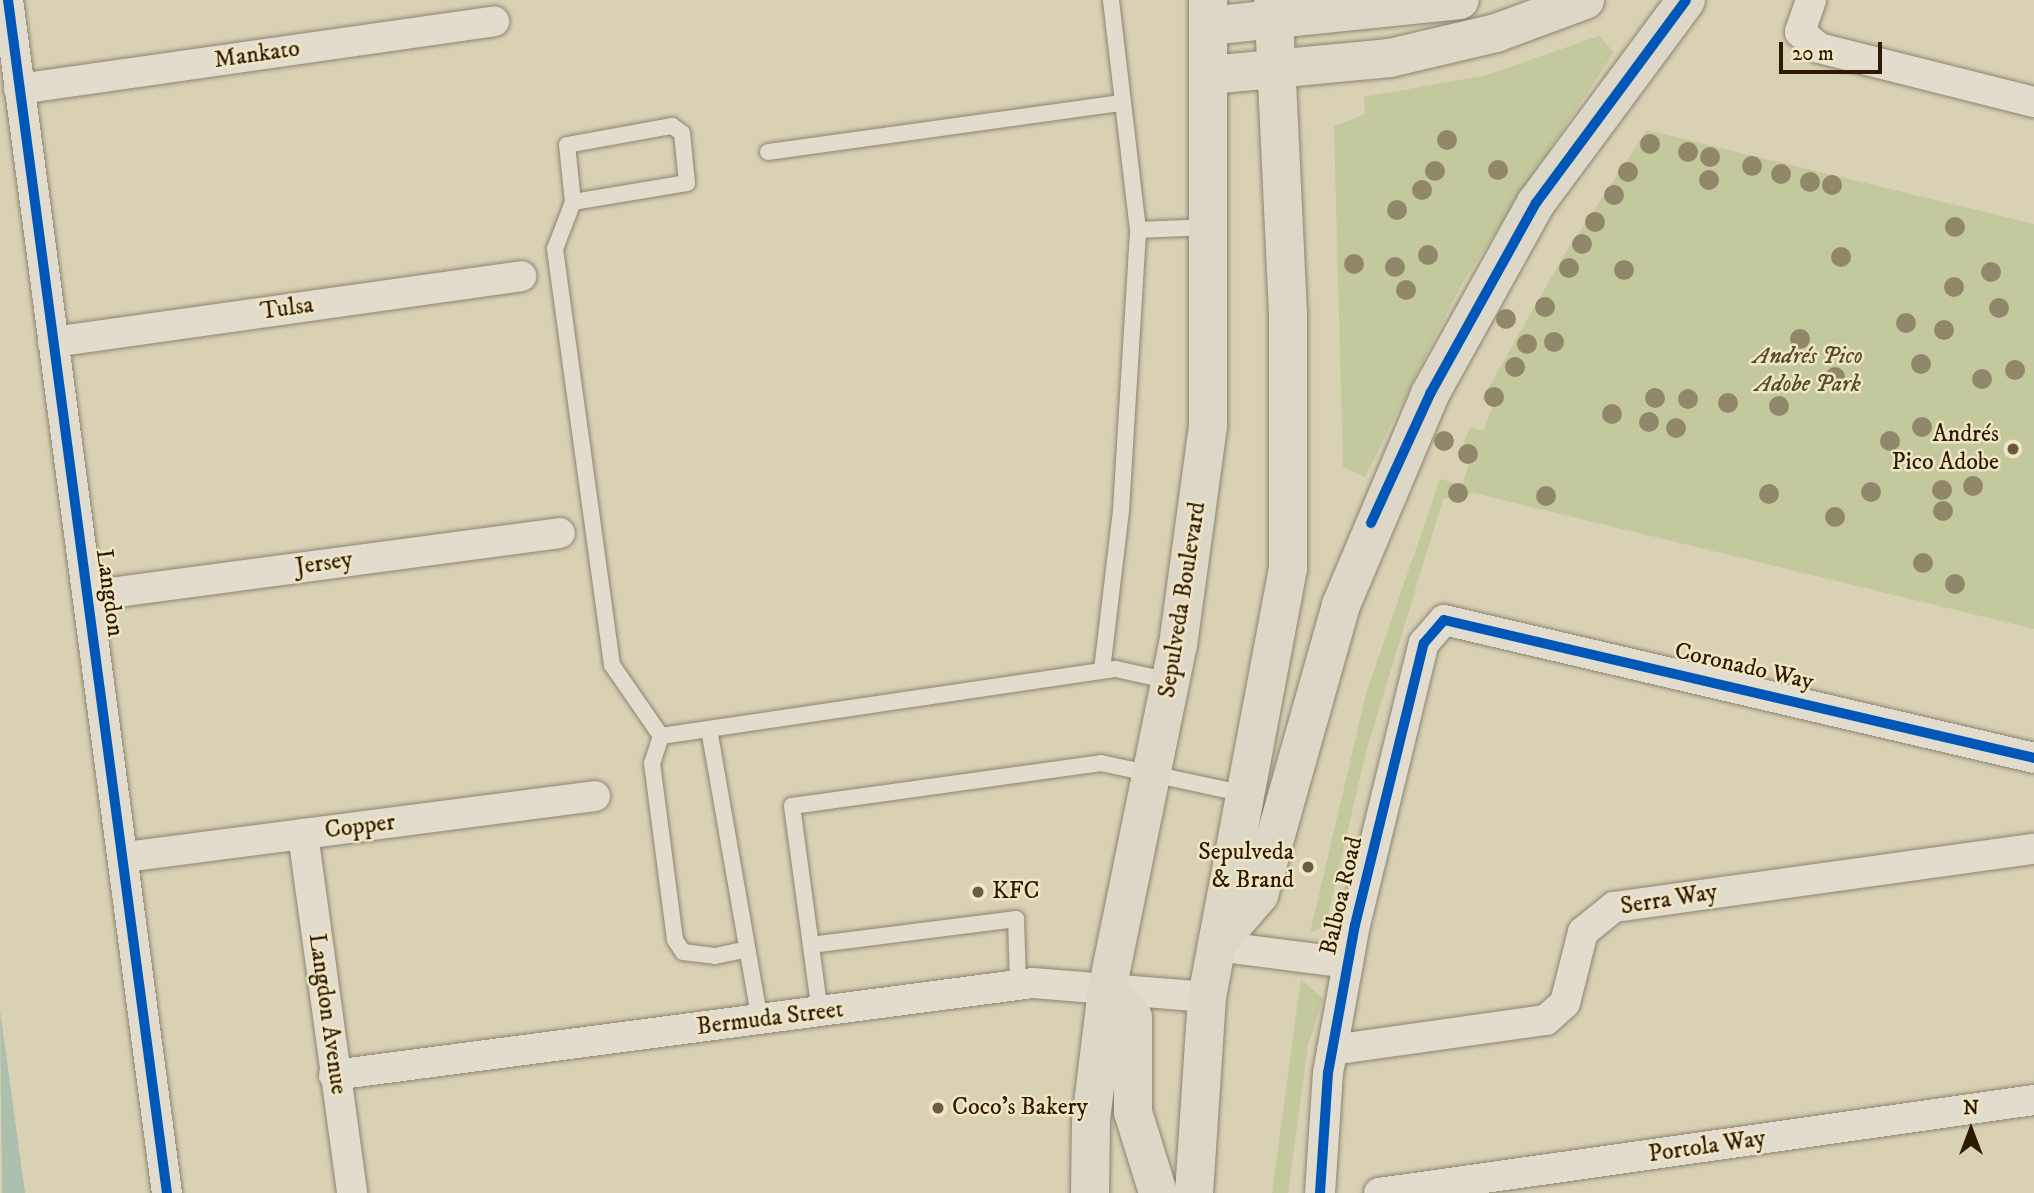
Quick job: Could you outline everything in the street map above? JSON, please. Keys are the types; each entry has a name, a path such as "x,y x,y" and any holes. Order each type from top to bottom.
{"main road":[{"path":"1208,13 1460,0"},
{"path":"1210,75 1390,58 1496,33 1585,0"},
{"path":"1216,946 1259,895 1341,605 1430,394 1536,203 1686,0"},
{"path":"1194,1193 1207,998 1245,794 1282,625 1291,511 1273,11"},
{"name":"Sepulveda Boulevard","path":"1090,1193 1091,1120 1107,990 1170,681 1208,426 1212,227 1208,13"},
{"path":"1107,990 1133,1017 1133,1112 1158,1193"}],"street":[{"name":"Langdon","path":"8,0 52,342 126,857 167,1193"},
{"path":"1811,0 1800,32 1819,48 2034,102"},
{"name":"Mankato","path":"19,89 494,22"},
{"name":"Tulsa","path":"52,342 521,276"},
{"name":"Jersey","path":"88,596 560,533"},
{"name":"Balboa Road","path":"1320,1193 1332,1050 1348,963 1424,643 1444,620"},
{"name":"Coronado Way","path":"1444,620 2034,758"},
{"name":"Copper","path":"126,857 595,796"},
{"name":"Langdon Avenue","path":"303,834 352,1193"},
{"name":"Serra Way","path":"1332,1050 1546,1020 1565,1003 1583,932 1614,906 2034,849"},
{"name":"Balboa Road","path":"1216,946 1348,963"},
{"name":"Bermuda Street","path":"334,1075 820,1013 1018,984 1207,998"},
{"name":"Portola Way","path":"1379,1193 2034,1100"}],"lane":[{"path":"1102,670 1121,510 1138,230 1111,0"},
{"path":"768,152 1123,103"},
{"path":"573,202 687,183 682,133 673,125 567,145 573,202 555,249 612,665 661,736"},
{"path":"1138,230 1212,227"},
{"path":"661,736 1102,670 1170,681"},
{"path":"709,729 760,1020"},
{"path":"661,736 652,763 675,940 683,952 715,956 747,949"},
{"path":"820,1013 792,806 1101,763 1152,771 1245,794"},
{"path":"811,945 1016,919 1018,984"}],"green space":[{"path":"1599,36 1614,52 1463,282 1365,477 1343,467 1334,126 1365,114 1364,97 1487,75"},
{"name":"Andrés Pico Adobe Park","path":"1647,130 2034,224 2034,629 1474,493 1443,499 1366,752 1328,915 1323,927 1310,933 1366,694 1440,479 1462,485 1470,461 1459,457 1470,427 1483,431 1494,404 1482,399 1564,255"},
{"path":"1301,979 1323,999 1308,1045 1288,1193 1272,1193"}],"shaded area":[{"path":"0,1010 25,1193 2,1193"}],"cycle path":[{"path":"8,0 167,1193"},
{"path":"1371,523 1430,394 1536,203 1686,0"},
{"path":"1320,1193 1328,1073 1355,925 1424,643 1444,620 2034,758"}],"place":[{"name":"Andrés Pico Adobe","path":"2013,449"},
{"name":"Sepulveda & Brand","path":"1308,867"},
{"name":"KFC","path":"978,892"},
{"name":"Coco's Bakery","path":"938,1108"}]}
